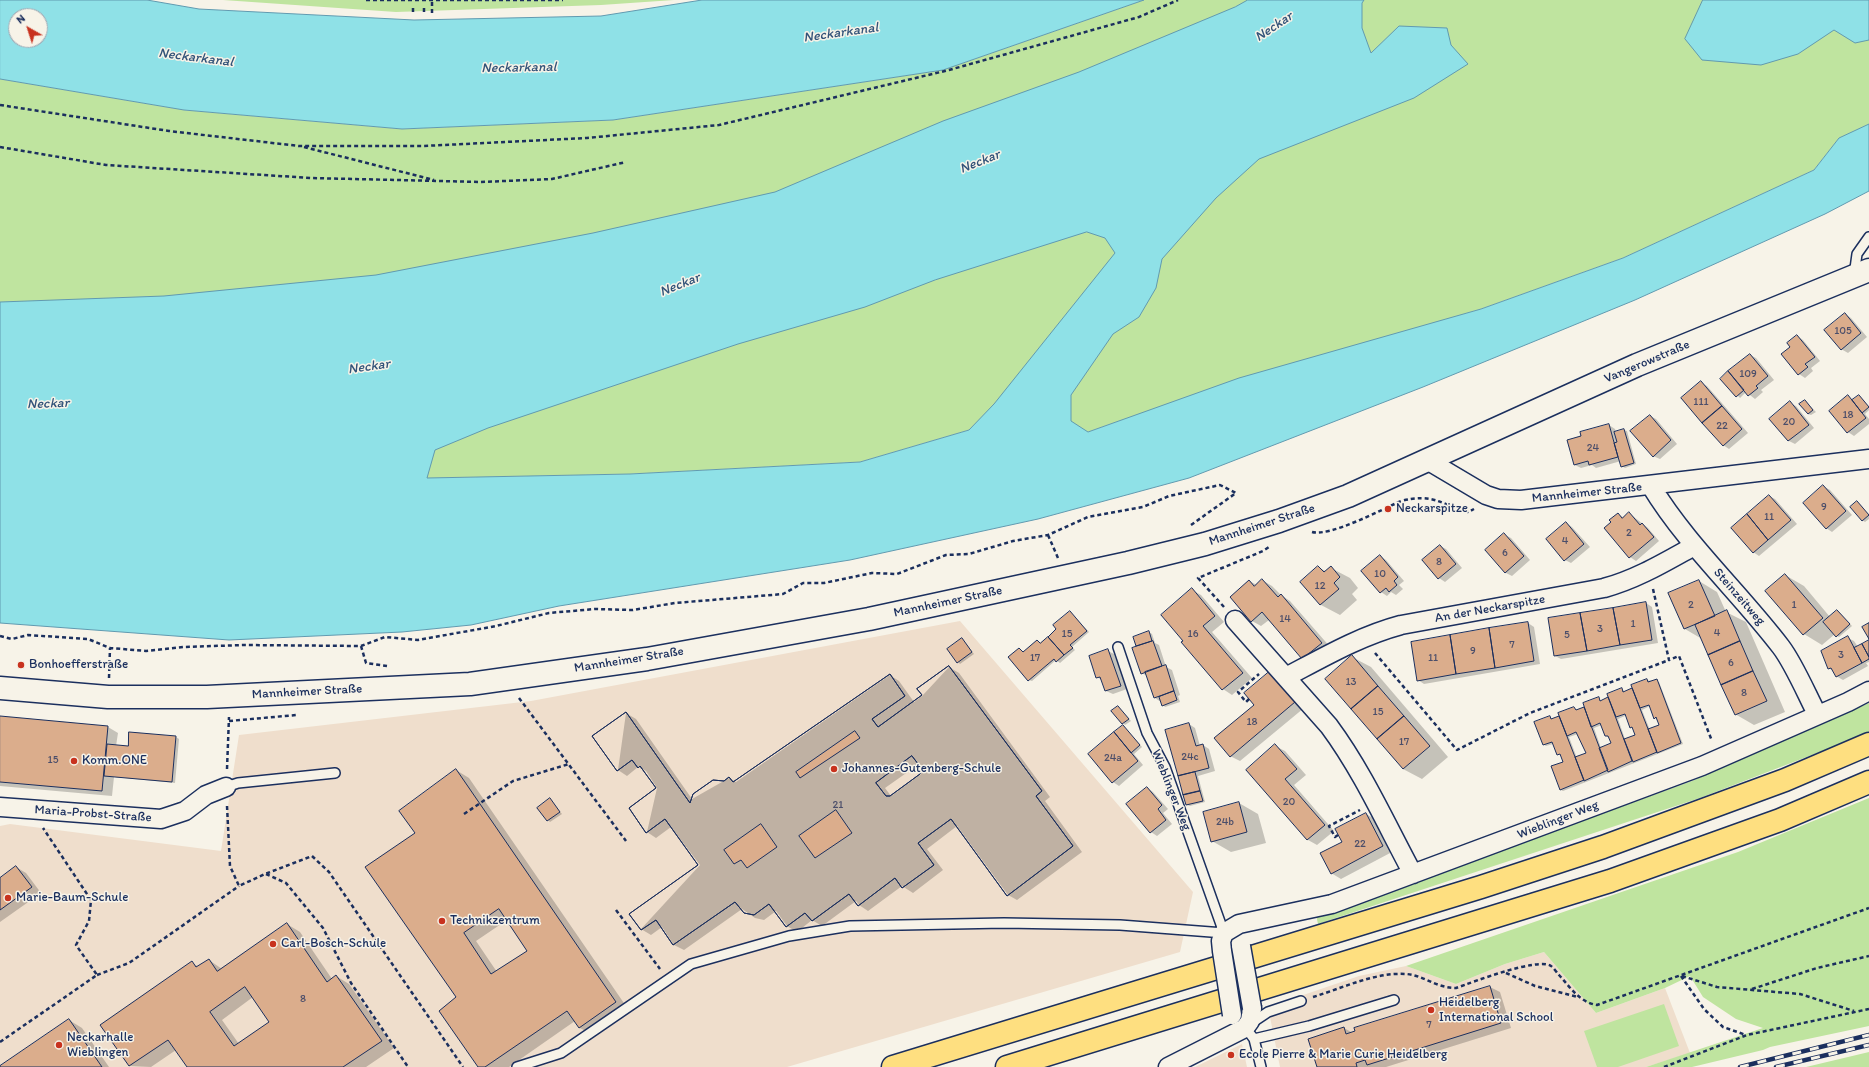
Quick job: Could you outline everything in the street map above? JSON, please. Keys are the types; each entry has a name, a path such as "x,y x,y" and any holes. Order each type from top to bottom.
{"highway":[{"path":"893,1067 1542,867 1602,847 1785,780 1869,744"},
{"path":"1008,1067 1610,881 1780,820 1869,782"}],"street":[{"name":"Vangerowstraße","path":"1427,460 1637,365 1861,273"},
{"name":"Mannheimer Straße","path":"0,688 108,697 207,697 470,684 647,659 869,619 1128,563 1205,544 1279,521 1348,496 1427,460 1486,495 1498,499 1521,500 1651,486 1869,459"},
{"name":"Steinzeitweg","path":"1651,486 1665,509 1694,546 1783,649 1817,714"},
{"name":"An der Neckarspitze","path":"1286,676 1362,637 1401,625 1604,588 1626,582 1694,546"},
{"path":"1235,620 1286,676 1341,742 1413,874"},
{"name":"Wieblinger Weg","path":"1250,1033 1232,1015 1221,941 1231,928 1332,904 1413,874 1718,759 1817,714 1848,702 1869,691"},
{"name":"Maria-Probst-Straße","path":"0,806 161,819 185,811 206,796 226,787"},
{"name":"Wieblinger Weg","path":"1231,928 1241,946 1252,1008 1250,1033"},
{"path":"1168,1067 1250,1033"}],"lane":[{"path":"1861,273 1857,254 1869,237"},
{"name":"Wieblinger Weg","path":"1118,647 1147,733 1164,766 1231,928"},
{"path":"226,787 238,783 334,773"},
{"path":"517,1067 560,1053 691,964 789,936 850,926 1004,923 1087,923 1231,928"},
{"path":"1250,1033 1309,1026 1394,1000"},
{"path":"1250,1033 1268,1012 1301,1001"},
{"path":"1250,1033 1261,1067"}],"path":[{"path":"366,0 563,0"},
{"path":"0,105 170,131 299,146 422,146 587,138 719,125 948,70 1139,17 1178,0"},
{"path":"432,1 432,13"},
{"path":"413,8 413,14"},
{"path":"424,8 424,14"},
{"path":"299,146 440,181"},
{"path":"0,147 106,165 310,178 481,182 552,179 626,162"},
{"path":"0,636 12,639 28,635 88,639 110,648 146,651 184,647 244,645 361,646 385,637 418,640 490,628 549,613 595,609 633,610 675,603 783,594 803,583 824,583 872,573 897,574 946,555 969,554 1012,541 1048,535 1088,517 1143,507 1169,496 1220,485 1236,493 1188,528"},
{"path":"1235,620 1198,578 1263,551 1273,544 1279,521 1319,534 1333,530 1402,501 1413,498 1440,500 1468,512 1498,499"},
{"path":"1048,535 1060,563"},
{"path":"1649,571 1669,660"},
{"path":"1362,637 1457,750 1530,713 1679,656 1718,759"},
{"path":"361,646 366,663 390,666"},
{"path":"101,679 109,680 110,648"},
{"path":"1249,699 1246,702 1238,692 1273,663"},
{"path":"516,694 626,841"},
{"path":"229,721 300,714"},
{"path":"464,814 513,781 569,764"},
{"path":"1338,836 1335,837 1329,826 1375,803"},
{"path":"40,810 39,822 91,900 89,921 76,945 97,975"},
{"path":"408,1067 351,982 323,928 286,883 265,874 312,856 329,872 463,1067"},
{"path":"0,1042 97,975 129,963 239,886"},
{"path":"1301,1001 1383,975 1407,974 1446,988 1456,988 1540,963 1551,966 1579,998 1587,1004 1597,1005 1869,908"},
{"path":"616,910 668,980"},
{"path":"1750,990 1817,968 1869,956"},
{"path":"1505,973 1535,986 1579,998"},
{"path":"1681,976 1716,987 1800,994 1854,1012"},
{"path":"1681,976 1704,1009 1723,1027 1747,1035"},
{"path":"1664,1067 1747,1035 1869,1009"}],"shaded area":[{"path":"960,621 1193,892 1180,952 787,1067 0,1067 0,826 10,824 221,851 239,735 531,701"},
{"name":"Heidelberg International School","path":"1544,952 1596,1013 1665,988 1690,1053 1646,1067 1280,1067 1268,1007 1359,976 1406,966 1456,984 1505,964"},
{"name":"Ecole Pierre & Marie Curie Heidelberg","path":"1242,1044 1247,1067 1195,1067"}],"green space":[{"path":"223,0 674,0 601,5 396,12"},
{"path":"1144,0 1869,0 1869,124 1837,141 1814,170 1623,258 1481,309 1088,432 975,424 969,430 860,462 630,474 443,478 427,480 0,452 0,79 184,110 402,129 613,120 943,70"},
{"path":"1869,703 1869,733 1700,798 1318,924 1316,915 1400,887 1692,781"},
{"path":"1869,798 1869,1026 1770,1047 1692,1067 1646,1067 1763,1028 1736,1019 1703,997 1690,976 1665,988 1596,1013 1544,952 1505,964 1456,984 1406,966 1738,852"},
{"path":"1664,1004 1679,1046 1618,1067 1597,1067 1584,1031"},
{"path":"1869,1052 1869,1067 1806,1067"}],"water":[{"name":"Neckarkanal","path":"0,0 147,0 199,9 414,20 601,16 702,0 1144,0 943,70 613,120 402,129 184,110 0,79"},
{"name":"Neckar","path":"1248,0 1364,0 1362,3 1362,28 1371,53 1399,26 1447,28 1451,45 1468,64 1414,98 1259,159 1216,198 1162,259 1156,288 1139,317 1113,334 1071,395 1071,421 1088,432 1239,378 1481,309 1623,258 1814,170 1839,138 1869,124 1869,191 1825,214 1635,300 1423,387 1189,478 1038,519 850,560 559,606 471,625 402,632 229,640 0,623 0,302 164,296 376,275 593,233 775,192 943,121 1079,72 1235,7","holes":["1087,232 1105,238 1115,253 994,404 969,430 860,462 630,474 427,478 435,450 488,428 738,344 865,307 935,280"]},
{"path":"1703,0 1869,0 1869,40 1855,43 1834,30 1798,54 1761,65 1702,60 1685,39"}],"building":[{"path":"1845,313 1861,333 1841,350 1824,330"},
{"path":"1797,335 1815,357 1805,364 1808,367 1798,375 1781,354 1790,347 1787,343"},
{"path":"1750,354 1768,376 1756,386 1758,388 1748,396 1728,371"},
{"path":"1728,371 1744,390 1736,397 1720,379"},
{"path":"1701,381 1722,406 1702,423 1681,398"},
{"path":"1848,395 1866,418 1847,433 1829,411"},
{"path":"1859,395 1869,407 1862,413 1852,400"},
{"path":"1805,400 1813,410 1808,414 1799,404"},
{"path":"1790,401 1809,425 1788,441 1769,419"},
{"path":"1722,406 1742,429 1723,446 1702,423"},
{"path":"1650,415 1671,440 1653,457 1630,431"},
{"path":"1609,424 1618,457 1589,465 1588,461 1574,465 1567,440 1581,436 1580,432"},
{"path":"1624,429 1634,463 1621,467 1614,443 1617,442 1614,432"},
{"path":"1823,485 1846,511 1826,529 1803,503"},
{"path":"1769,495 1791,520 1768,540 1747,514"},
{"path":"1857,501 1869,515 1862,521 1850,507"},
{"path":"1629,512 1640,525 1642,523 1654,537 1629,558 1604,528 1611,522 1609,520 1618,513 1622,518"},
{"path":"1747,514 1768,540 1753,553 1731,528"},
{"path":"1566,522 1584,544 1564,561 1546,539"},
{"path":"1504,533 1524,556 1505,573 1485,550"},
{"path":"1440,545 1456,564 1438,579 1422,560"},
{"path":"1380,555 1398,577 1394,581 1397,585 1389,592 1386,588 1380,593 1361,571"},
{"path":"1318,566 1324,572 1331,566 1340,577 1334,583 1339,589 1320,605 1300,582"},
{"path":"1785,574 1823,618 1803,635 1765,591"},
{"path":"1262,579 1278,597 1281,594 1322,643 1302,659 1262,612 1251,622 1230,597 1249,580 1254,586"},
{"path":"1699,580 1715,616 1684,629 1668,593"},
{"path":"1192,588 1215,616 1203,626 1243,673 1222,690 1181,642 1183,641 1161,615"},
{"path":"1646,602 1652,640 1620,645 1613,608"},
{"path":"1613,608 1620,645 1587,651 1580,613"},
{"path":"1727,610 1740,641 1708,655 1695,625"},
{"path":"1837,610 1850,624 1836,637 1823,622"},
{"path":"1070,611 1087,631 1070,645 1073,648 1064,655 1048,637 1056,629 1053,625"},
{"path":"1580,613 1587,651 1554,656 1548,618"},
{"path":"1528,622 1534,661 1495,668 1489,628"},
{"path":"1869,623 1869,639 1862,627"},
{"path":"1489,628 1495,668 1456,674 1450,635"},
{"path":"1149,631 1152,641 1136,646 1133,637"},
{"path":"1450,635 1456,674 1417,681 1411,642"},
{"path":"1848,636 1862,663 1836,677 1831,668 1828,669 1821,651"},
{"path":"1048,637 1064,655 1056,662 1054,659 1028,681 1008,657 1019,648 1023,652 1037,640 1040,643"},
{"path":"962,638 972,652 957,663 947,649"},
{"path":"1869,640 1869,657 1862,644"},
{"path":"1153,641 1162,666 1141,674 1132,648"},
{"path":"1740,641 1753,671 1721,685 1708,655"},
{"path":"1862,644 1869,659 1862,663 1854,648"},
{"path":"1108,649 1121,686 1105,691 1100,677 1096,678 1089,656"},
{"path":"1352,655 1378,686 1351,709 1325,679"},
{"path":"1166,665 1174,691 1154,698 1145,672"},
{"path":"949,666 1042,791 1036,796 1073,846 1007,896 951,819 918,843 934,865 902,888 895,878 858,906 849,894 812,921 805,913 786,927 769,904 754,915 744,913 735,902 673,945 656,920 641,930 629,914 698,865 665,819 646,833 629,808 656,788 640,766 638,768 632,760 617,771 592,736 626,712 690,803 693,794 713,780 724,781 729,777 733,782 890,674 905,696 872,719 878,727 922,695 917,689","holes":["912,756 922,769 920,774 890,796 886,796 876,783"]},
{"path":"949,666 1042,791 1036,796 1073,846 1007,896 951,819 918,843 934,865 902,888 895,878 858,906 849,894 812,921 805,913 786,927 769,904 754,915 744,913 735,902 673,945 656,920 641,930 629,914 698,865 665,819 646,833 629,808 656,788 640,766 638,768 632,760 617,771 592,736 626,712 690,803 693,794 713,780 724,781 729,777 733,782 890,674 905,696 872,719 878,727 922,695 917,689","holes":["855,731 860,738 800,778 796,772","912,756 922,769 920,774 890,796 886,796 876,783","836,810 852,833 815,858 799,836","761,824 777,847 747,868 741,860 734,864 724,850"]},
{"path":"1753,671 1767,701 1735,715 1721,685"},
{"path":"1269,672 1295,702 1230,757 1214,738 1254,705 1244,693"},
{"path":"1647,679 1648,682 1657,679 1681,743 1657,753 1648,729 1659,725 1656,717 1654,719 1649,705 1640,708 1631,685"},
{"path":"1378,686 1404,716 1377,739 1351,709"},
{"path":"1622,688 1623,692 1632,688 1657,752 1633,762 1624,739 1635,735 1632,727 1630,728 1625,714 1616,717 1607,694"},
{"path":"1174,691 1177,700 1162,706 1159,697"},
{"path":"1599,697 1600,701 1608,697 1632,761 1608,772 1599,748 1611,743 1608,736 1605,736 1600,723 1591,727 1583,703"},
{"path":"1118,706 1129,719 1122,724 1111,711"},
{"path":"1574,707 1576,710 1584,707 1608,770 1584,781 1575,757 1586,753 1576,732 1567,736 1558,713"},
{"path":"0,716 108,726 102,791 0,782"},
{"path":"1404,716 1430,746 1403,769 1377,739"},
{"path":"1550,716 1551,719 1559,716 1584,780 1560,790 1551,766 1563,762 1560,754 1557,755 1552,742 1543,745 1534,722"},
{"path":"1189,723 1196,746 1203,744 1209,768 1178,776 1165,730"},
{"path":"1123,725 1140,745 1131,753 1114,732"},
{"path":"129,732 176,736 172,782 104,776 107,744 128,746"},
{"path":"1114,732 1138,761 1112,783 1088,754"},
{"path":"1275,744 1297,769 1285,779 1325,825 1307,840 1246,770"},
{"name":"Technikzentrum","path":"456,769 616,1002 579,1028 567,1011 485,1067 478,1067 439,1011 456,997 365,867 415,833 399,811","holes":["499,909 527,951 491,974 464,933"]},
{"path":"1195,772 1200,791 1183,795 1178,776"},
{"path":"1147,787 1162,805 1158,809 1166,820 1150,833 1126,804"},
{"path":"1200,791 1203,801 1186,805 1183,795"},
{"path":"550,798 560,812 547,821 537,808"},
{"path":"1239,802 1247,832 1211,842 1203,812"},
{"path":"1366,813 1383,846 1331,874 1320,853 1342,842 1335,829"},
{"name":"Marie-Baum-Schule","path":"16,866 32,887 0,910 0,878"},
{"name":"Carl-Bosch-Schule","path":"287,923 327,982 336,975 382,1041 343,1067 187,1067 168,1040 129,1066 100,1025 192,961 196,967 209,959 217,971","holes":["245,987 269,1022 234,1046 210,1012"]},
{"path":"1490,986 1501,1023 1367,1065 1365,1060 1356,1063 1357,1067 1317,1067 1308,1039 1344,1027 1346,1034 1355,1031 1354,1028"},
{"name":"Neckarhalle Wieblingen","path":"69,1019 102,1067 0,1067 0,1066"}],"railway":[{"path":"1740,1067 1869,1035"},
{"path":"1776,1067 1869,1045"}],"place":[{"name":"Neckarspitze","path":"1388,509"},
{"name":"Bonhoefferstraße","path":"21,665"},
{"name":"Komm.ONE","path":"74,761"},
{"name":"Johannes-Gutenberg-Schule","path":"834,769"},
{"name":"Marie-Baum-Schule","path":"8,898"},
{"name":"Technikzentrum","path":"442,921"},
{"name":"Carl-Bosch-Schule","path":"273,944"},
{"name":"Heidelberg International School","path":"1431,1010"},
{"name":"Neckarhalle Wieblingen","path":"59,1045"},
{"name":"Ecole Pierre & Marie Curie Heidelberg","path":"1231,1055"}]}
